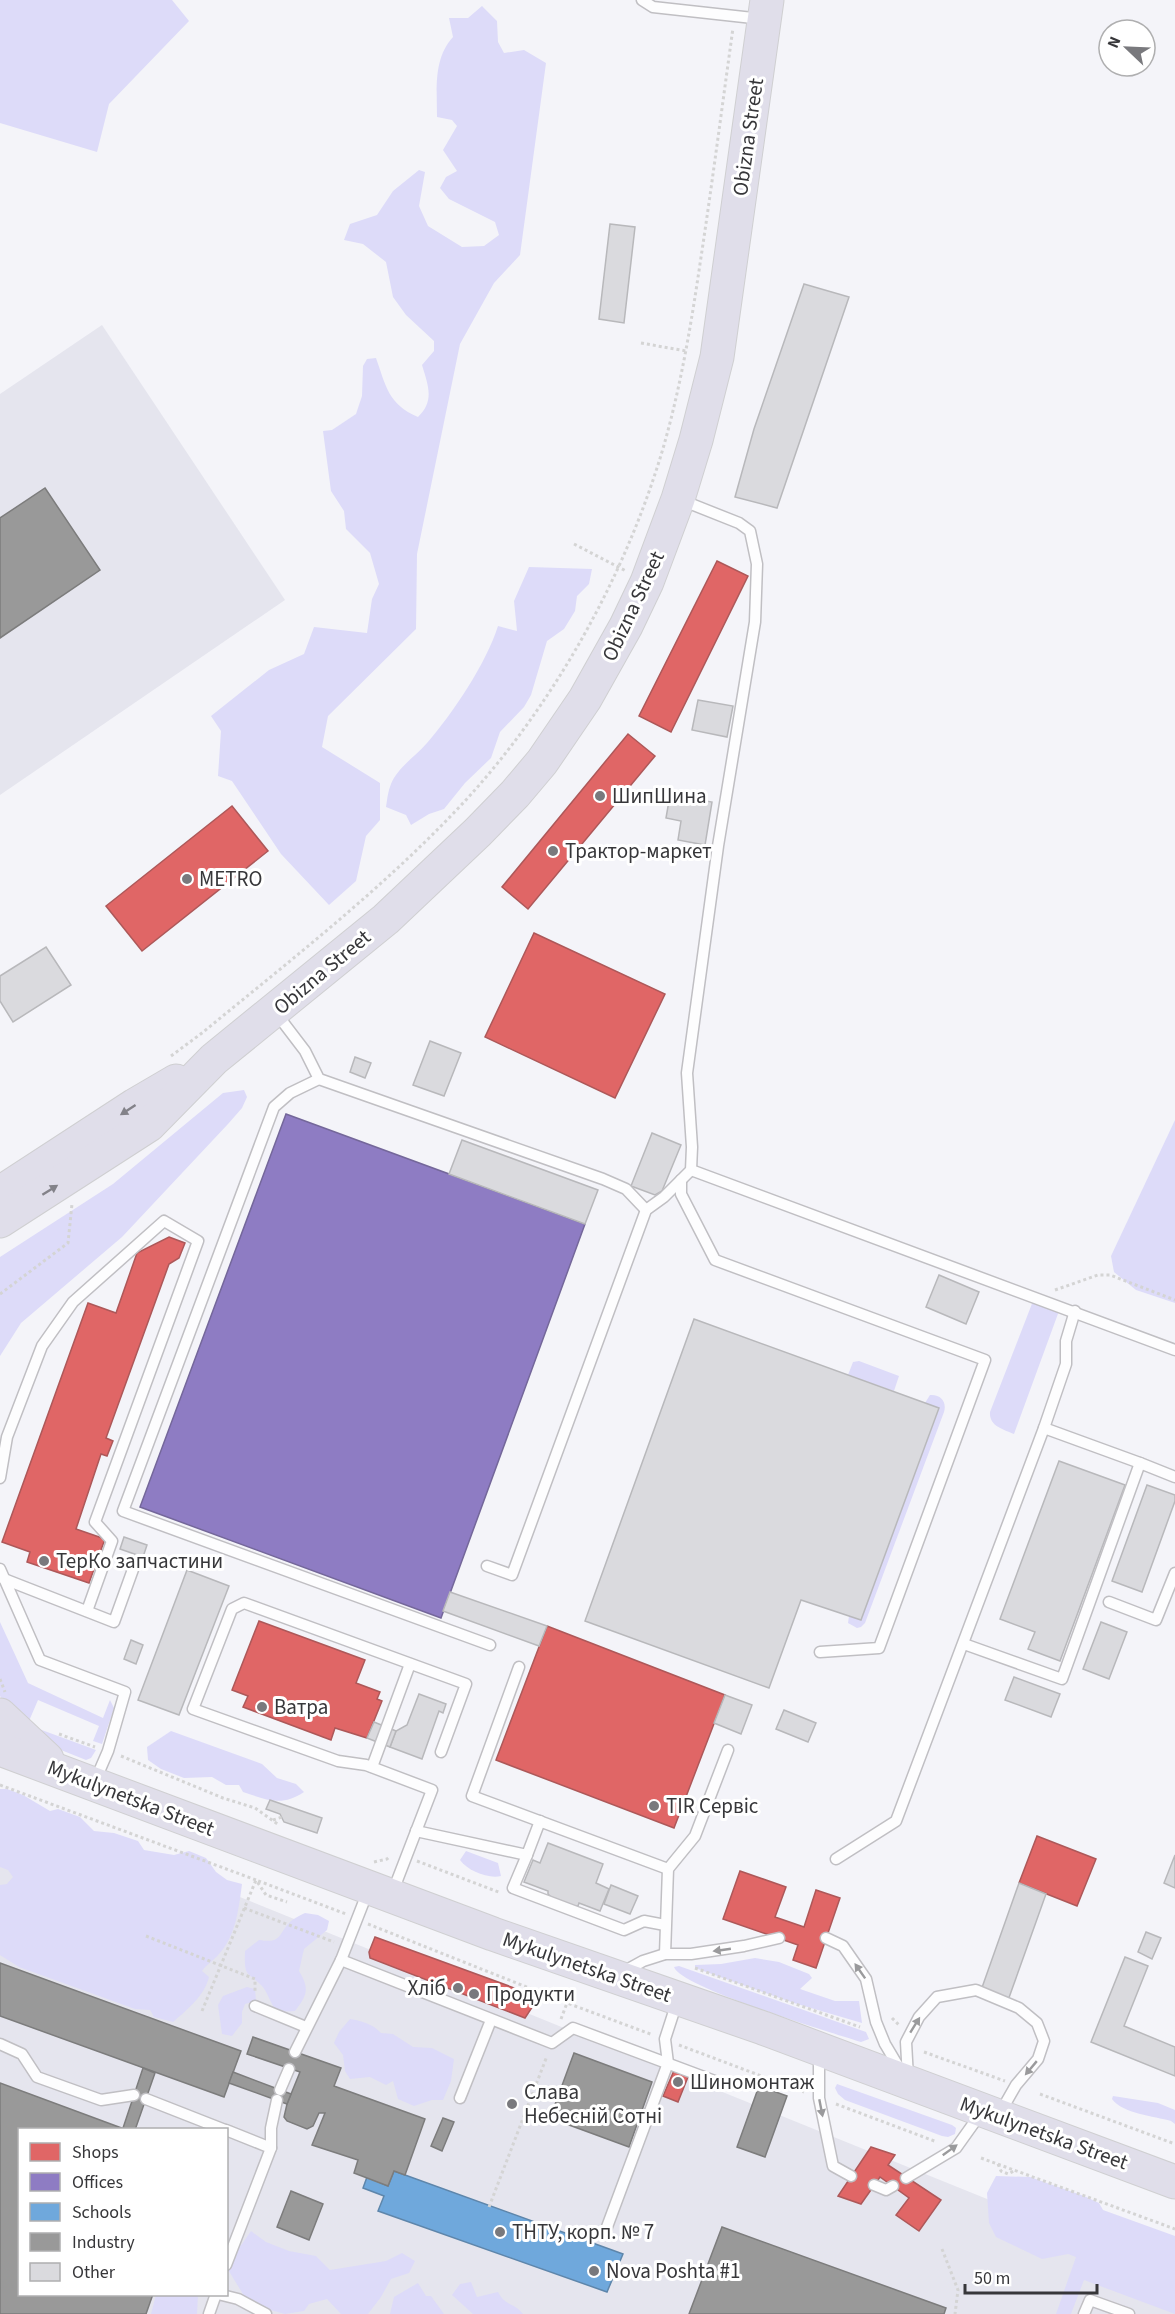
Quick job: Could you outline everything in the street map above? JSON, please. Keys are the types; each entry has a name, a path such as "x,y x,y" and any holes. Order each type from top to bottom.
{"highway":[{"name":"Obizna Street","path":"214,1059 386,920 515,794 542,762 585,699 626,626 647,582 678,499 696,440 702,354 755,12"},
{"path":"0,1193 135,1105 214,1059"},
{"path":"0,1221 149,1125 214,1059"},
{"path":"0,1715 61,1772"},
{"name":"Mykulynetska Street","path":"0,1749 93,1784 375,1881 493,1934 908,2081 1175,2182"}],"lane":[{"path":"642,0 653,7 755,12"},
{"path":"487,1566 512,1575 646,1210 664,1197 691,1170 692,1148 687,1073 718,846 755,622 757,564 750,531 739,523 678,499"},
{"path":"274,1011 305,1051 319,1079 603,1179 626,1189 646,1210"},
{"path":"319,1079 290,1094 274,1107 123,1511 490,1645"},
{"path":"691,1170 1175,1350"},
{"path":"681,1179 681,1194 715,1260 985,1360 879,1648 820,1652"},
{"path":"0,1478 7,1437 42,1346 73,1302 164,1221 198,1241 95,1522 112,1541 87,1611"},
{"path":"836,1859 896,1821 1044,1428 1066,1364 1066,1341 1075,1311"},
{"path":"1044,1428 1175,1477"},
{"path":"964,1644 1062,1679 1140,1463"},
{"path":"2,1574 114,1622 135,1561"},
{"path":"1109,1602 1156,1620 1175,1573"},
{"path":"2,1574 40,1660 125,1692 108,1751 93,1784"},
{"path":"295,2052 341,1960 375,1881 406,1857 432,1790 372,1767 338,1761 193,1709 232,1609 244,1603 466,1684 441,1752"},
{"path":"372,1767 410,1664"},
{"path":"519,1667 472,1796 668,1869"},
{"path":"665,1954 668,1869 695,1836 728,1750"},
{"path":"540,1821 513,1888 624,1930 644,1921 665,1925"},
{"path":"416,1832 527,1855"},
{"path":"616,1976 643,1961 665,1954 691,1954 779,1938"},
{"path":"826,1938 843,1946 866,1979 876,2022 885,2044 908,2081"},
{"path":"341,1960 552,2043 573,2028 720,2084"},
{"path":"906,2178 956,2148 991,2113 1038,2059 1044,2041 1037,2023 1019,2008 976,1990 937,1997 919,2018 906,2042 908,2081"},
{"path":"604,2235 668,2063 665,2039 678,1999"},
{"path":"255,2006 306,2027"},
{"path":"460,2098 491,2020"},
{"path":"0,2044 22,2054 37,2077 101,2100 134,2095"},
{"path":"819,2049 819,2098 833,2166 851,2176"},
{"path":"228,2260 271,2148 271,2128 279,2095 289,2069"},
{"path":"146,2099 221,2128"},
{"path":"228,2131 271,2148"},
{"path":"874,2185 886,2190 893,2186"},
{"path":"209,2314 217,2296"},
{"path":"222,2296 238,2299 266,2314"},
{"path":"1084,2314 1090,2300 1129,2314"}],"path":[{"path":"164,1062 202,1034 333,925 415,852 505,754 565,665 618,567 656,471 672,415 702,354 708,213 755,12"},
{"path":"641,343 702,354"},
{"path":"574,544 647,582"},
{"path":"0,1294 68,1243 73,1202"},
{"path":"1037,1297 1098,1275 1110,1275 1175,1300"},
{"path":"108,1751 223,1798 255,1808 282,1827"},
{"path":"0,1785 256,1880 266,1894 287,1902"},
{"path":"273,1820 282,1817"},
{"path":"375,1881 374,1863 387,1859 393,1852 506,1895"},
{"path":"244,1908 347,1946"},
{"path":"146,1936 255,1979 255,2006"},
{"path":"693,1968 860,2026"},
{"path":"489,2207 567,2003 806,2093"},
{"path":"924,2052 1016,2085"},
{"path":"1040,2094 1175,2144"},
{"path":"836,2104 937,2142"},
{"path":"981,2158 1175,2229"},
{"path":"942,2249 958,2290 955,2314"}],"shaded area":[{"path":"0,0 172,0 189,21 109,104 97,152 0,123"},
{"path":"482,6 497,21 498,42 504,53 524,50 546,63 520,255 494,283 460,344 417,554 416,629 328,716 322,747 380,783 380,820 366,836 356,881 329,905 281,854 232,781 218,776 221,731 211,716 269,670 304,654 314,627 367,633 372,599 379,584 370,553 346,529 344,511 331,491 323,431 332,430 356,414 362,396 363,366 367,359 376,358 389,393 400,406 418,417 427,405 429,392 422,365 434,351 434,341 406,315 393,297 386,262 363,244 344,240 350,224 377,215 393,191 419,170 425,172 419,206 428,226 462,247 484,246 499,235 495,222 449,199 440,188 446,177 457,171 443,150 457,126 452,120 437,117 439,65 453,37 449,18 468,18"},
{"path":"102,325 285,600 0,795 0,394"},
{"path":"529,567 592,569 589,584 577,596 575,611 564,629 547,641 531,695 524,707 500,732 491,758 465,783 444,809 429,814 411,825 406,815 386,807 391,784 398,772 427,743 458,703 477,672 498,626 517,631 514,601"},
{"path":"244,1090 247,1097 242,1108 228,1124 122,1237 21,1323 0,1356 0,1257 113,1184 223,1093"},
{"path":"1175,1120 1175,1303 1136,1290 1114,1272 1111,1256"},
{"path":"1033,1301 1059,1311 1014,1434 994,1424 990,1412"},
{"path":"859,1361 899,1376 894,1391 848,1375 853,1362"},
{"path":"930,1395 942,1399 945,1405 944,1412 865,1623 857,1628 848,1623 849,1616 861,1620 939,1409 925,1403"},
{"path":"0,1622 28,1683 103,1718 110,1700 114,1708 102,1744 93,1741 99,1726 38,1700 29,1721 9,1710 0,1696"},
{"path":"39,1729 96,1750 91,1758 86,1760 51,1746"},
{"path":"171,1731 262,1764 277,1778 296,1784 304,1792 296,1797 274,1801 243,1792 239,1785 226,1785 212,1777 184,1778 161,1769 148,1760 147,1747"},
{"path":"0,1789 23,1795 50,1811 58,1809 80,1817 94,1831 114,1833 138,1841 144,1850 174,1855 189,1851 206,1858 216,1872 227,1880 242,1884 236,1921 229,1939 225,1947 202,1971 209,1977 204,1990 195,2002 173,2022 154,2017 150,2010 135,2009 19,1967 0,1955 0,1885 7,1884 13,1877 8,1870 0,1867"},
{"path":"0,1800 1175,2275 1175,2314 0,2314"},
{"path":"466,1851 498,1863 501,1876 484,1875 468,1868 460,1860"},
{"path":"305,1913 318,1915 329,1921 327,1930 304,1949 299,1971 306,1987 302,2001 295,2011 277,2012 263,1987 246,1970 245,1951 259,1940 276,1939 291,1921"},
{"path":"755,1958 779,1962 809,1974 812,1978 800,1989 835,2001 859,2001 862,2023 794,2003 695,1968 695,1965 721,1964"},
{"path":"679,1966 866,2032 869,2039 861,2042 732,1999 686,1978 674,1967"},
{"path":"247,1987 255,1989 256,2001 245,2004 242,2023 232,2036 222,2034 218,2005 223,1996"},
{"path":"350,2019 367,2023 381,2033 393,2034 413,2047 432,2048 454,2059 451,2081 443,2100 432,2100 414,2106 398,2099 393,2081 386,2085 370,2077 350,2079 345,2071 343,2055 334,2043 339,2032"},
{"path":"837,2084 952,2125 956,2128 955,2134 948,2137 942,2136 845,2100 835,2088"},
{"path":"1113,2096 1158,2103 1175,2110 1175,2124 1123,2108 1112,2099"},
{"path":"996,2176 1030,2177 1084,2196 1099,2203 1103,2210 1175,2236 1175,2314 1084,2280 1071,2314 1056,2314 1076,2257 1068,2254 1042,2259 996,2237 989,2223 987,2193"},
{"path":"251,2231 266,2242 289,2251 316,2256 330,2270 386,2261 402,2253 415,2261 409,2273 391,2279 368,2314 341,2314 327,2299 309,2304 304,2311 285,2314 249,2304 228,2270 228,2256 242,2244"},
{"path":"471,2282 477,2297 498,2292 504,2300 523,2314 473,2314 452,2295 460,2284"},
{"path":"418,2283 426,2296 431,2296 444,2314 390,2314 394,2297"},
{"path":"156,2296 198,2296 197,2314 151,2314"}],"building: Shops":[{"path":"717,561 748,576 671,732 639,716"},
{"path":"628,734 655,756 528,909 502,887"},
{"name":"METRO","path":"232,806 268,851 142,951 106,906"},
{"path":"534,933 665,994 615,1098 485,1037"},
{"path":"169,1237 185,1243 179,1258 169,1264 106,1438 113,1441 107,1456 101,1454 76,1529 105,1539 89,1583 27,1562 30,1552 2,1542 88,1303 116,1313 137,1253"},
{"path":"259,1621 365,1660 356,1683 380,1692 377,1699 382,1701 367,1738 335,1728 331,1740 243,1707 248,1696 232,1690"},
{"path":"547,1626 725,1695 674,1828 496,1760"},
{"path":"1037,1836 1096,1859 1077,1906 1019,1883"},
{"path":"740,1871 786,1887 775,1917 804,1927 816,1890 840,1898 816,1968 793,1960 798,1945 723,1919"},
{"path":"375,1937 528,1993 533,2006 525,2018 370,1958 369,1952"},
{"path":"676,2066 690,2072 678,2102 663,2096"},
{"path":"871,2147 895,2155 888,2165 941,2200 919,2231 896,2215 909,2198 880,2177 861,2204 838,2196"}],"building: Offices":[{"path":"286,1114 585,1224 441,1618 140,1507"}],"building: Schools":[{"name":"ТНТУ, корп. № 7","path":"394,2171 623,2254 607,2292 378,2211 384,2196 363,2188 367,2177 388,2186"}],"building: Industry":[{"path":"45,488 100,570 0,638 0,518"},
{"path":"0,1963 241,2051 224,2097 0,2016"},
{"path":"253,2037 341,2068 334,2086 425,2119 405,2175 394,2171 388,2186 354,2173 358,2160 312,2145 325,2113 319,2113 313,2126 307,2129 287,2121 284,2117 287,2104 300,2072 247,2054"},
{"path":"574,2053 652,2082 629,2147 550,2118"},
{"path":"143,2068 155,2073 136,2128 123,2128"},
{"path":"233,2072 291,2094 287,2104 229,2083"},
{"path":"0,2083 122,2128 18,2128 18,2296 152,2296 146,2314 0,2314"},
{"path":"759,2086 787,2096 765,2157 737,2147"},
{"path":"443,2118 454,2122 442,2151 431,2146"},
{"path":"291,2191 323,2204 309,2240 277,2227"},
{"path":"722,2227 946,2308 944,2314 689,2314"}],"building: Other":[{"path":"610,224 635,227 624,323 599,319"},
{"path":"804,284 849,297 777,508 735,497 754,429"},
{"path":"698,700 733,706 727,737 692,730"},
{"path":"670,795 712,802 705,845 678,840 681,821 666,818"},
{"path":"46,947 71,985 13,1022 0,1001 0,976"},
{"path":"430,1041 461,1053 444,1096 413,1085"},
{"path":"355,1057 371,1063 365,1078 350,1072"},
{"path":"652,1133 681,1145 662,1191 655,1195 631,1186"},
{"path":"462,1140 598,1190 585,1224 449,1174"},
{"path":"939,1275 979,1292 966,1324 926,1307"},
{"path":"694,1319 939,1408 861,1620 801,1600 769,1688 585,1621"},
{"path":"1059,1461 1125,1485 1060,1661 1028,1649 1035,1632 1000,1619"},
{"path":"1147,1485 1175,1495 1175,1501 1142,1592 1112,1581"},
{"path":"124,1537 147,1545 143,1557 120,1549"},
{"path":"187,1570 229,1586 179,1715 138,1700"},
{"path":"450,1592 547,1626 539,1646 443,1611"},
{"path":"1101,1622 1127,1632 1109,1679 1083,1669"},
{"path":"131,1640 143,1645 136,1664 124,1659"},
{"path":"1014,1677 1060,1694 1051,1717 1005,1700"},
{"path":"419,1694 446,1704 443,1713 439,1711 422,1759 390,1747 396,1731 407,1725"},
{"path":"725,1695 752,1705 741,1734 714,1723"},
{"path":"784,1710 816,1723 808,1742 776,1729"},
{"path":"374,1722 396,1731 390,1747 367,1738"},
{"path":"270,1800 322,1818 317,1833 284,1822 280,1814 266,1809"},
{"path":"548,1843 603,1864 596,1883 609,1889 600,1911 579,1903 578,1906 570,1906 554,1900 548,1891 524,1882 533,1860 540,1863"},
{"path":"1175,1855 1175,1888 1164,1883"},
{"path":"1019,1883 1046,1894 1006,2006 979,1996"},
{"path":"611,1885 638,1896 630,1914 604,1904"},
{"path":"1146,1932 1161,1938 1152,1959 1138,1952"},
{"path":"1125,1957 1148,1966 1124,2026 1175,2047 1175,2076 1091,2042"}],"place":[{"name":"ШипШина","path":"600,796"},
{"name":"Трактор-маркет","path":"553,851"},
{"name":"METRO","path":"187,879"},
{"name":"ТерКо запчастини","path":"44,1561"},
{"name":"Ватра","path":"262,1707"},
{"name":"TIR Сервіс","path":"654,1806"},
{"name":"Хліб","path":"458,1988"},
{"name":"Продукти","path":"474,1994"},
{"name":"Шиномонтаж","path":"678,2082"},
{"name":"Слава Небесній Сотні","path":"512,2104"},
{"name":"ТНТУ, корп. № 7","path":"500,2232"},
{"name":"Nova Poshta #1","path":"594,2271"}]}
